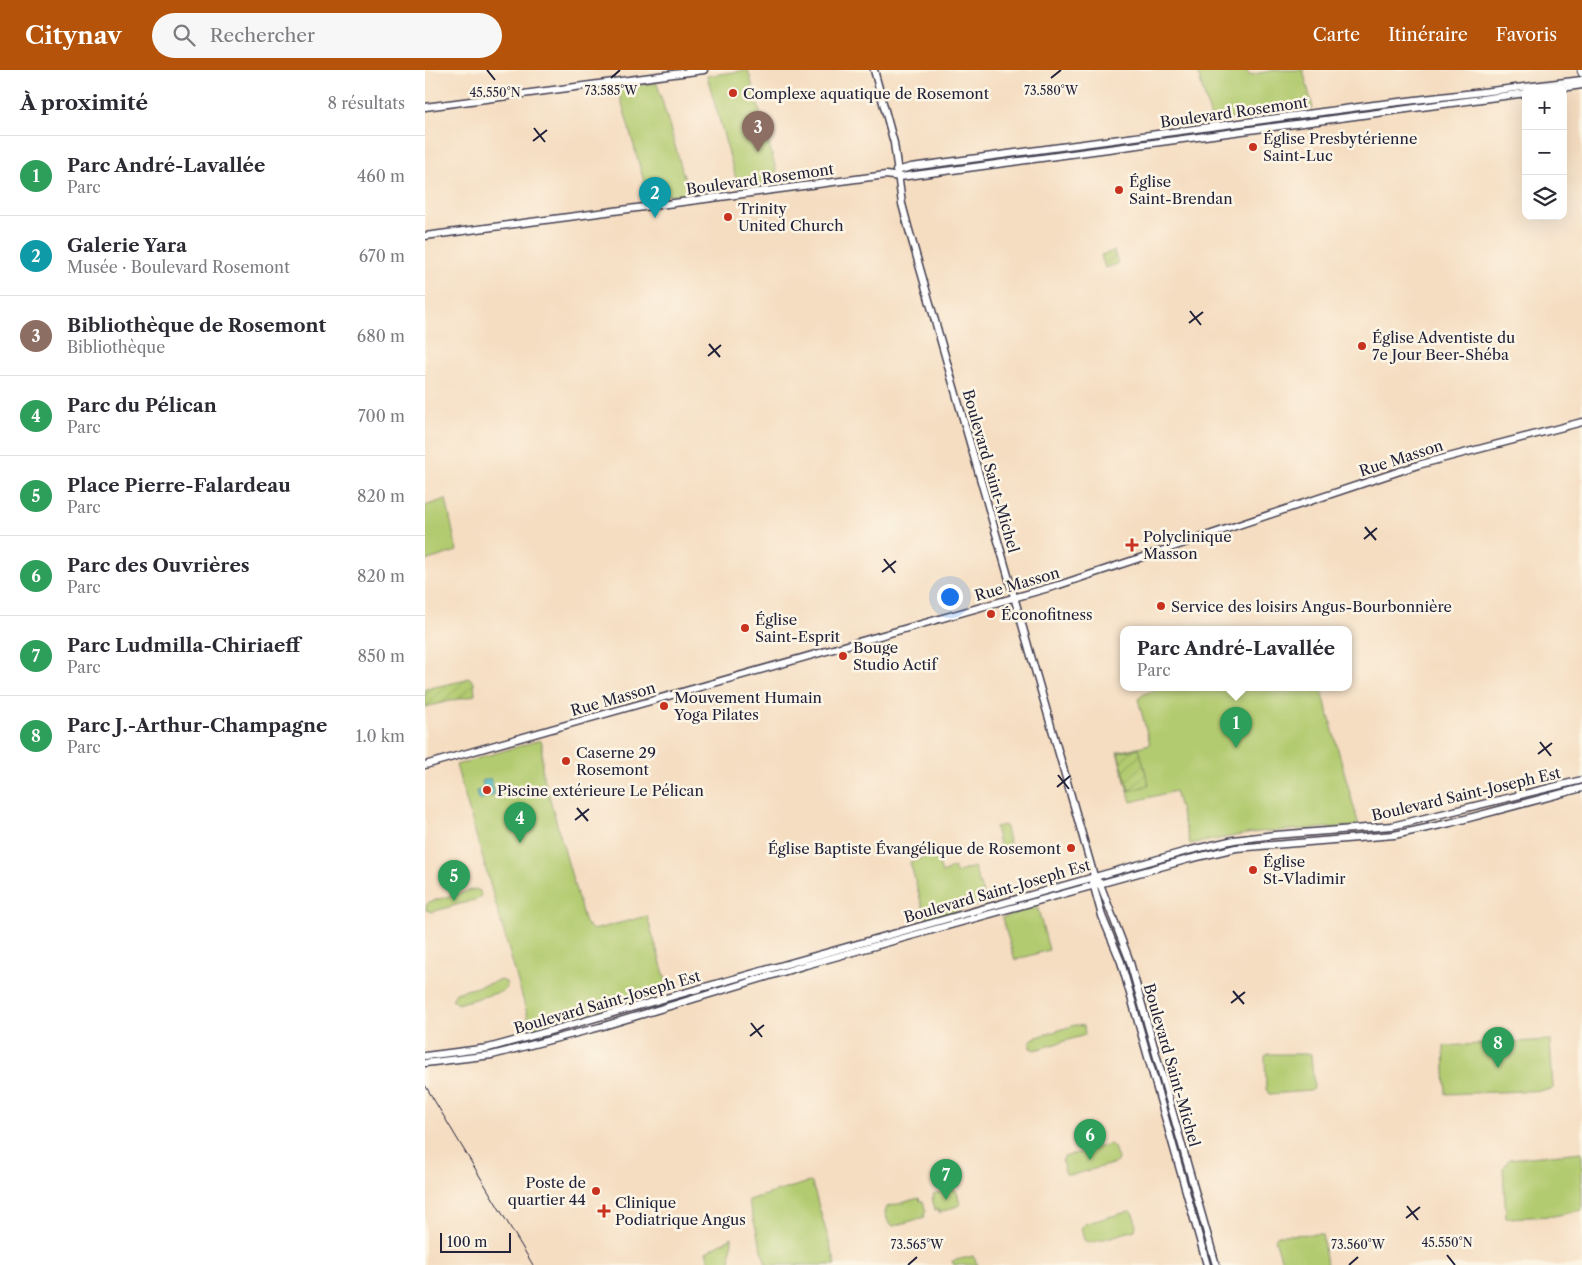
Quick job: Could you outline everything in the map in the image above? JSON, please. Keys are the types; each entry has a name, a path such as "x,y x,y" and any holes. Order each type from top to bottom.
{"main road":[{"path":"425,107 704,70"},
{"name":"Boulevard Saint-Michel","path":"875,70 899,168 902,204 909,230 1094,876 1093,886 1121,962 1207,1265"},
{"name":"Boulevard Rosemont","path":"890,174 899,168 1374,105 1582,80"},
{"path":"1567,87 1582,85"},
{"name":"Boulevard Rosemont","path":"425,236 890,174 900,177 1522,94"},
{"name":"Rue Masson","path":"425,765 1099,573 1419,465 1582,422"},
{"name":"Boulevard Saint-Joseph Est","path":"425,1056 488,1048 521,1040 1094,876 1234,840 1302,833 1368,830 1408,824 1582,780"},
{"name":"Boulevard Saint-Joseph Est","path":"425,1063 466,1059 523,1047 1093,886 1236,848 1369,838 1416,831 1582,788"},
{"name":"Boulevard Saint-Michel","path":"1094,876 1101,884 1129,959 1216,1265"}],"green space":[{"path":"748,70 779,180 778,183 741,188 738,186 707,76"},
{"path":"1197,70 1247,70 1249,75 1276,70 1303,70 1313,108 1212,122"},
{"path":"657,83 689,194 648,196 618,89 619,87"},
{"path":"1114,251 1118,264 1105,268 1101,255"},
{"path":"446,499 457,551 425,561 425,506"},
{"path":"469,677 474,683 475,695 425,707 425,689 462,681"},
{"path":"1153,691 1322,691 1359,826 1258,832 1190,844 1175,791 1131,802 1117,752 1150,744 1138,699"},
{"path":"540,740 542,743 542,771 585,923 593,930 647,916 669,991 532,1031 456,765"},
{"path":"1139,748 1149,785 1129,791 1118,753"},
{"path":"1005,825 1010,845 1000,848 995,827"},
{"path":"942,851 943,856 937,858 942,873 954,867 956,873 974,867 986,902 926,920 910,862"},
{"path":"475,889 480,891 481,897 478,899 432,912 426,910 429,902"},
{"path":"1035,907 1038,909 1049,950 1015,960 1002,918"},
{"path":"501,980 506,982 507,987 504,991 457,1004 452,1000 456,993"},
{"path":"1075,1025 1084,1026 1085,1035 1035,1050 1030,1048 1030,1041 1034,1038"},
{"path":"1550,1040 1553,1088 1551,1090 1446,1094 1444,1046"},
{"path":"1268,1054 1311,1054 1314,1088 1311,1091 1269,1094 1266,1089 1265,1056"},
{"path":"1110,1144 1114,1147 1118,1159 1116,1163 1072,1175 1066,1174 1062,1162 1064,1157"},
{"path":"1582,1152 1582,1210 1554,1216 1506,1218 1503,1169 1509,1159"},
{"path":"809,1182 812,1183 836,1265 766,1265 748,1200"},
{"path":"954,1189 957,1192 960,1205 939,1213 938,1209 935,1210 933,1194"},
{"path":"919,1198 920,1201 923,1201 926,1212 924,1213 925,1217 894,1226 889,1224 885,1213 887,1207"},
{"path":"1130,1211 1135,1220 1135,1230 1090,1243 1084,1240 1081,1228 1084,1224"},
{"path":"1322,1234 1327,1265 1283,1265 1275,1239 1278,1235"},
{"path":"732,1237 730,1265 711,1265 706,1252"},
{"path":"973,1256 978,1265 954,1265 952,1261"}],"water":[{"name":"Piscine extérieure Le Pélican","path":"490,778 495,795 478,800 476,791 484,789 482,781"}],"railway":[{"path":"425,1085 533,1265"}],"place":[{"name":"Complexe aquatique de Rosemont","path":"733,93"},
{"name":"Église Presbytérienne Saint-Luc","path":"1253,147"},
{"name":"Bibliothèque de Rosemont","path":"758,152"},
{"name":"Église Saint-Brendan","path":"1119,190"},
{"name":"Trinity United Church","path":"728,217"},
{"name":"Galerie Yara","path":"655,218"},
{"name":"Église Adventiste du 7e Jour Beer-Shéba","path":"1362,346"},
{"name":"Polyclinique Masson","path":"1132,545"},
{"name":"Service des loisirs Angus-Bourbonnière","path":"1161,606"},
{"name":"Éconofitness","path":"991,614"},
{"name":"Église Saint-Esprit","path":"745,628"},
{"name":"Bouge Studio Actif","path":"843,656"},
{"name":"Mouvement Humain Yoga Pilates","path":"664,706"},
{"name":"Parc André-Lavallée","path":"1236,748"},
{"name":"Caserne 29 Rosemont","path":"566,761"},
{"name":"Piscine extérieure Le Pélican","path":"487,790"},
{"name":"Parc du Pélican","path":"520,843"},
{"name":"Église Baptiste Évangélique de Rosemont","path":"1071,848"},
{"name":"Église St-Vladimir","path":"1253,870"},
{"name":"Place Pierre-Falardeau","path":"454,901"},
{"name":"Parc J.-Arthur-Champagne","path":"1498,1068"},
{"name":"Parc des Ouvrières","path":"1090,1160"},
{"name":"Poste de quartier 44","path":"596,1191"},
{"name":"Parc Ludmilla-Chiriaeff","path":"946,1200"},
{"name":"Clinique Podiatrique Angus","path":"604,1211"}]}
